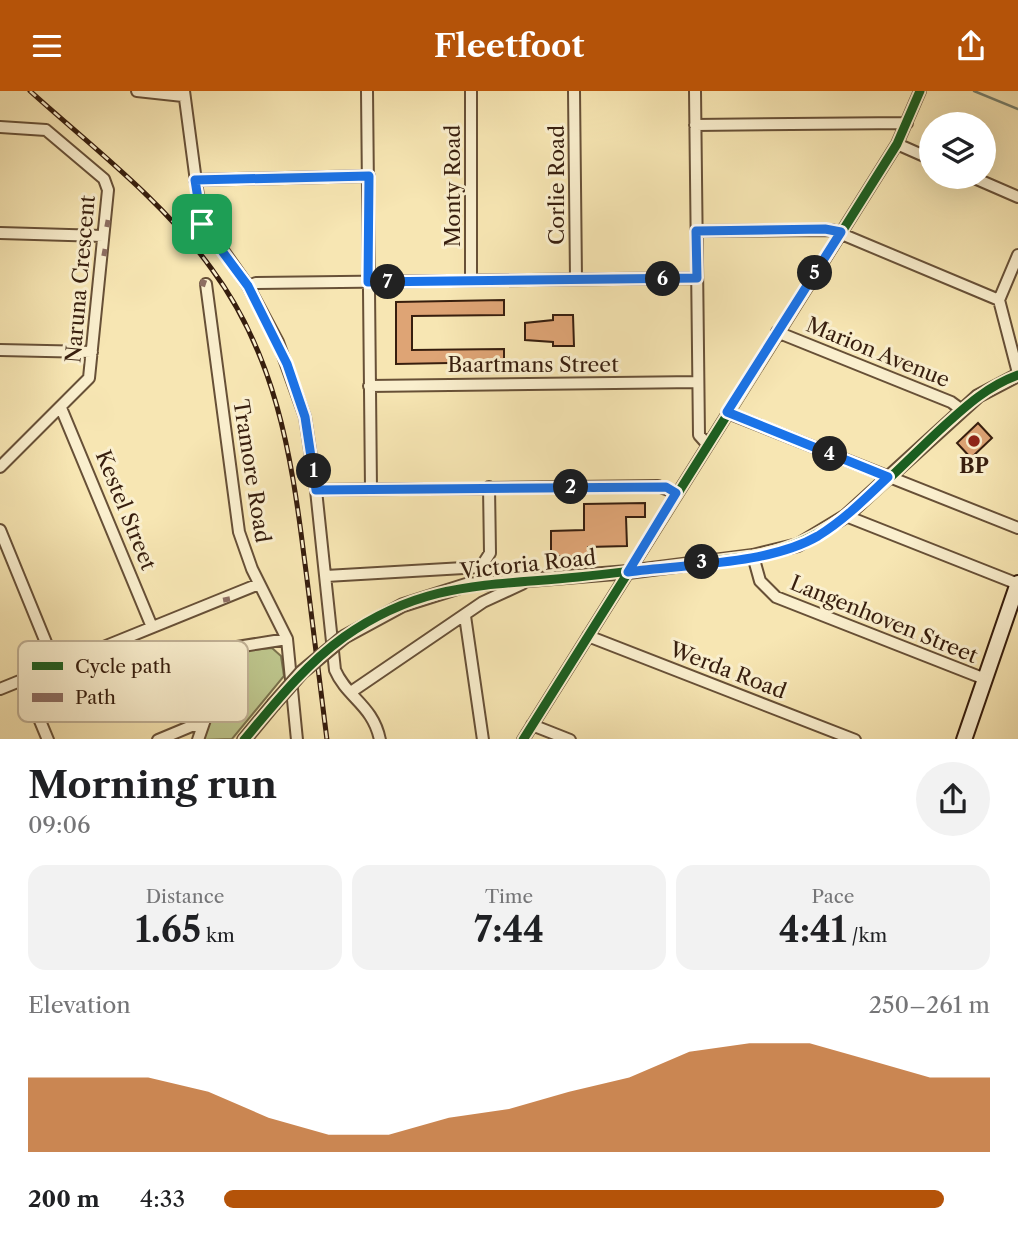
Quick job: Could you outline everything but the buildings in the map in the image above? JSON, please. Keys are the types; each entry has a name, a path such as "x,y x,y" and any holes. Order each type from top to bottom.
{"main road":[{"path":"964,739 1018,584"}],"street":[{"path":"137,91 184,93 202,224 248,286 278,342 297,392 308,430 316,490 333,663 338,676 372,715 380,739"},
{"path":"367,91 371,489"},
{"name":"Monty Road","path":"471,91 471,280"},
{"name":"Corlie Road","path":"574,91 576,279"},
{"path":"695,91 699,435 707,444"},
{"path":"524,739 897,144 920,91"},
{"path":"695,125 906,123"},
{"name":"Naruna Crescent","path":"0,127 43,128 107,183 88,380 0,467"},
{"path":"897,144 919,154"},
{"path":"195,180 369,176"},
{"path":"996,187 1018,197"},
{"path":"696,231 825,229 841,232 999,300"},
{"path":"0,233 103,236"},
{"path":"1017,260 999,300 1018,374"},
{"path":"248,286 697,278"},
{"name":"Tramore Road","path":"206,283 239,532 259,584 287,639 297,739"},
{"name":"Marion Avenue","path":"777,332 951,402 962,410"},
{"path":"0,350 92,352"},
{"name":"Victoria Road","path":"245,739 302,672 344,637 386,612 426,595 475,584 531,582 753,556 798,545 846,516 985,391 1018,374"},
{"name":"Baartmans Street","path":"369,386 698,382"},
{"name":"Kestel Street","path":"61,408 152,627"},
{"path":"727,412 1018,528"},
{"path":"0,449 12,456"},
{"path":"316,490 664,486 676,493"},
{"path":"326,576 471,570 485,565 491,547 489,487"},
{"path":"846,516 1018,584"},
{"path":"0,530 45,641"},
{"name":"Langenhoven Street","path":"753,556 760,581 776,597 985,679"},
{"name":"Victoria Road","path":"351,692 439,630 502,591 531,582"},
{"path":"118,641 259,584"},
{"path":"465,616 483,739"},
{"name":"Werda Road","path":"588,636 852,739"},
{"path":"248,645 287,639"},
{"path":"0,689 18,682"},
{"path":"40,722 48,739"},
{"path":"198,739 204,722"},
{"path":"160,739 194,725 202,727"},
{"path":"532,725 567,739"}],"green space":[{"path":"272,648 281,656 284,676 248,720 248,650"},
{"path":"208,722 246,722 232,739 202,739"}],"waterway":[{"path":"974,91 1018,109"}],"railway":[{"path":"30,91 149,197 192,243 233,301 251,335 277,405 293,479 327,739"}],"marked path":[{"path":"105,223 110,224"},
{"path":"102,252 107,253"},
{"path":"200,282 206,284"},
{"path":"226,597 227,602"}],"cycle path":[{"path":"524,739 897,144 920,91"},
{"path":"245,739 316,660 344,637 401,605 457,589 485,585 600,575 753,556 783,549 810,538 858,506 987,390 1018,375"}],"place":[{"name":"BP","path":"974,441"}],"route":[{"path":"369,176 368,282 697,278 696,231 825,229 841,232 727,412 888,477 846,516 816,537 798,545 753,556 628,572 676,493 666,487 316,490 305,417 278,342 248,286 202,224 195,180 369,176"}]}
